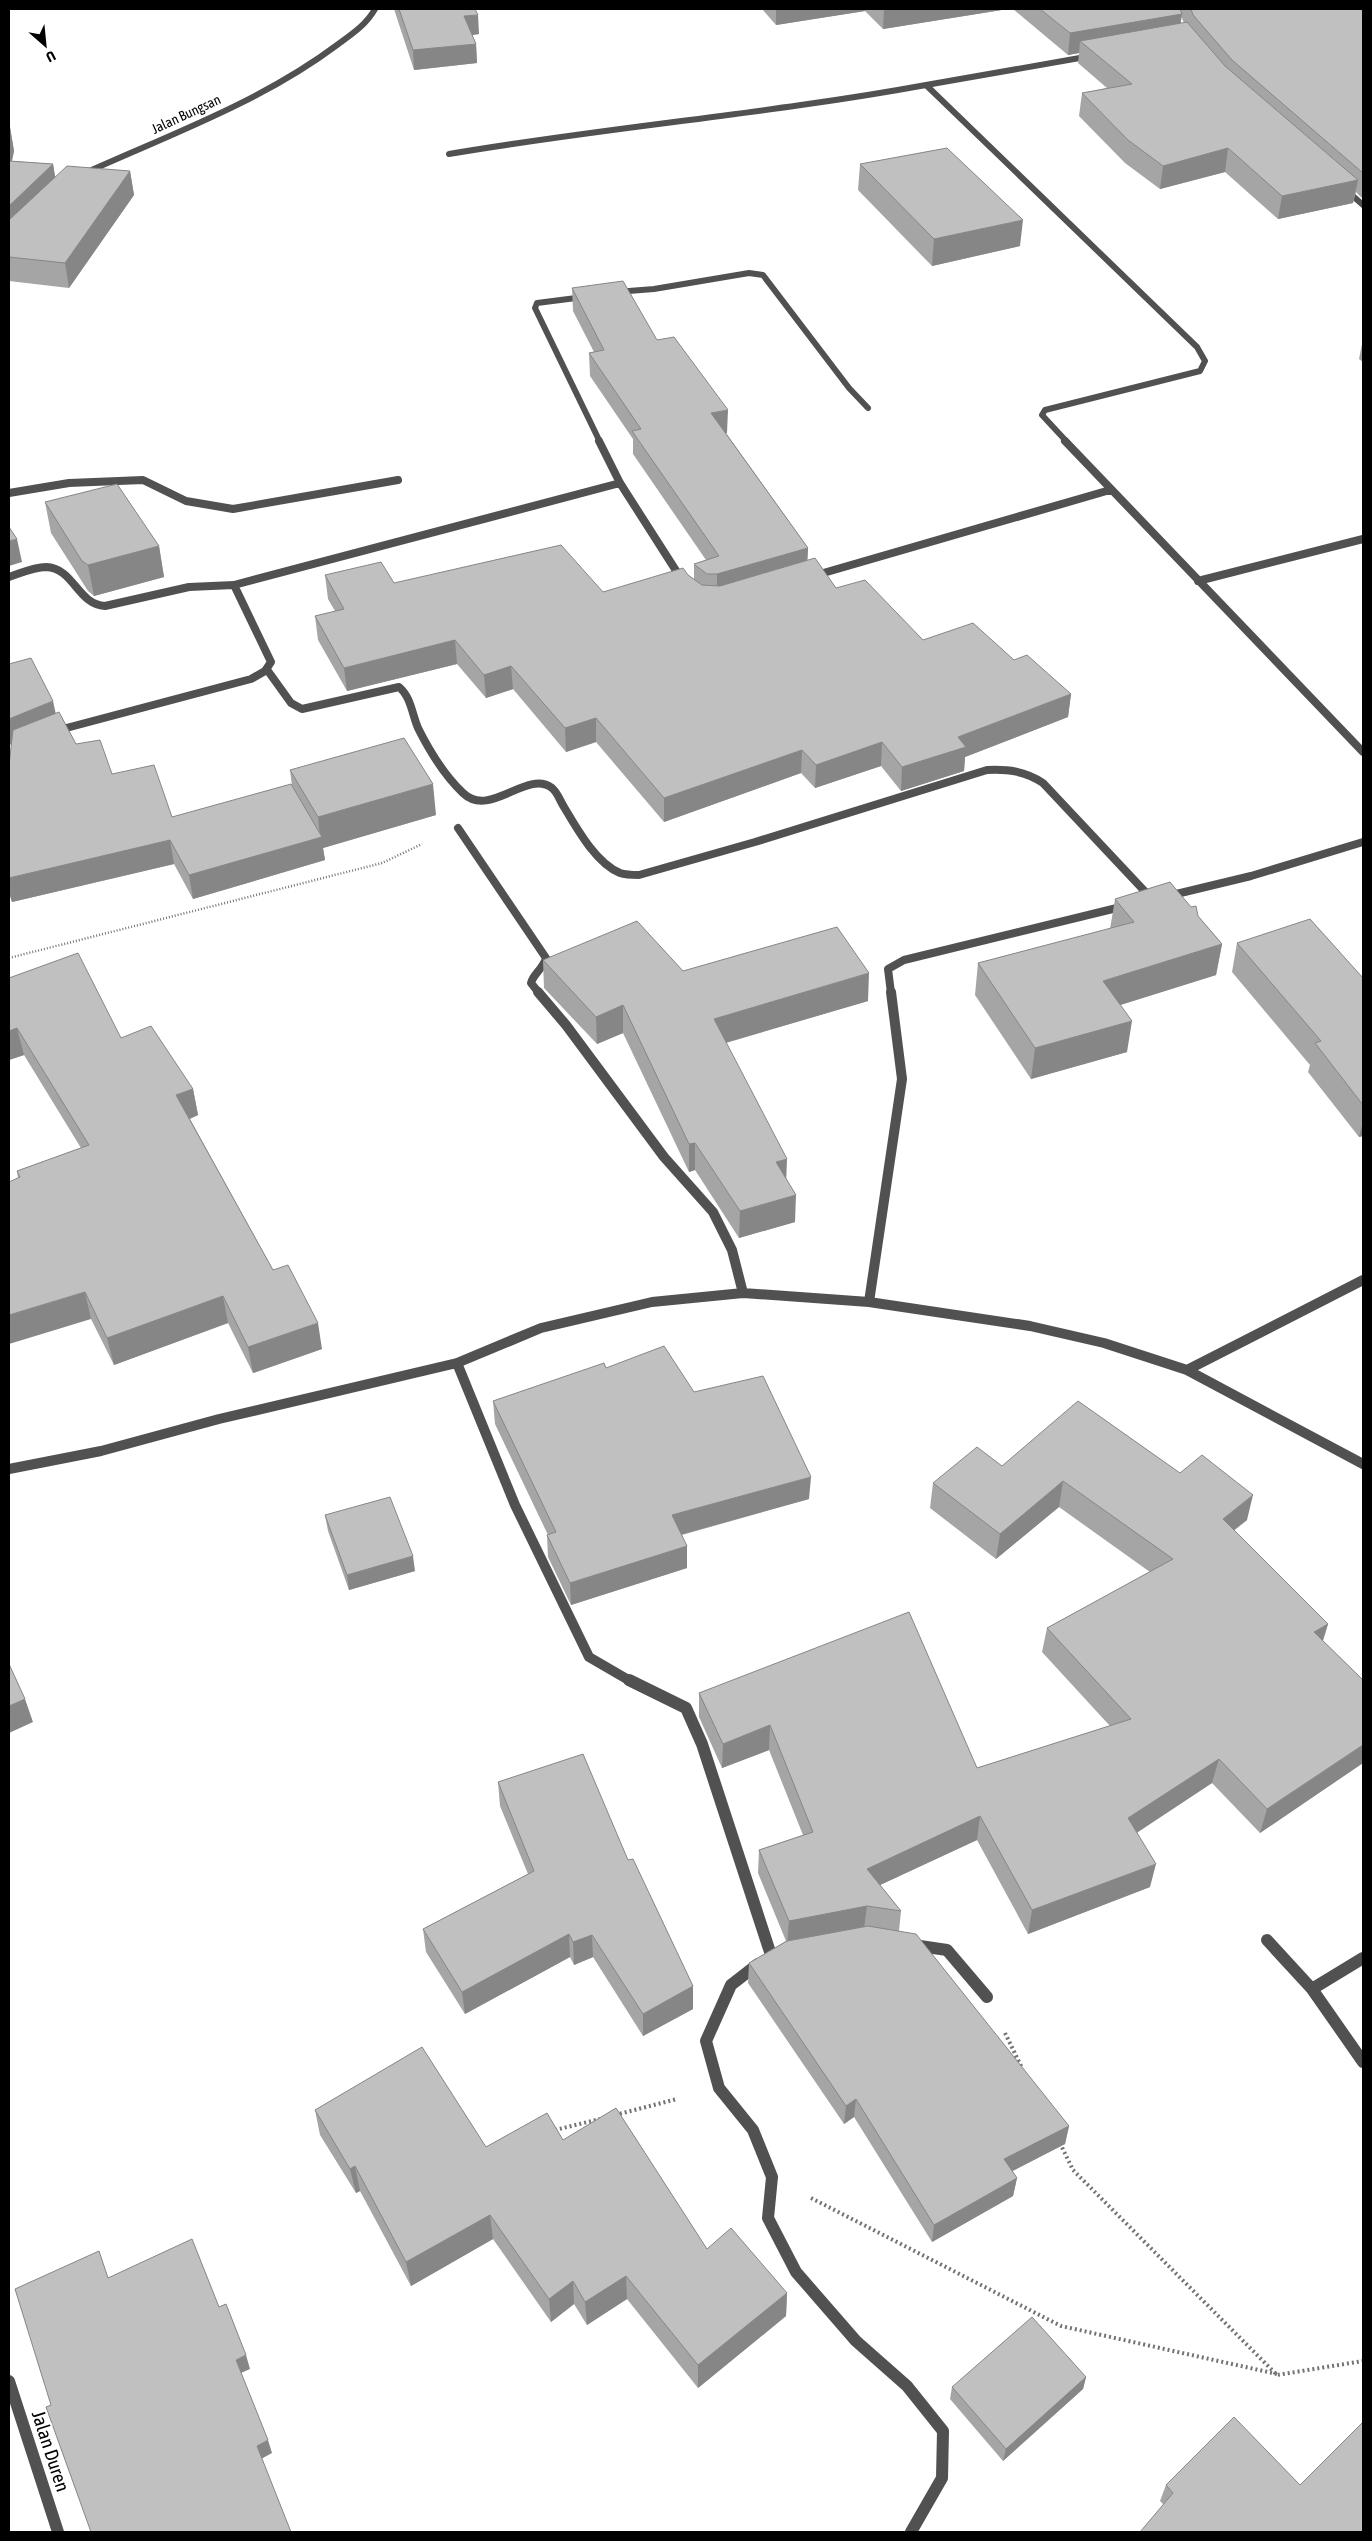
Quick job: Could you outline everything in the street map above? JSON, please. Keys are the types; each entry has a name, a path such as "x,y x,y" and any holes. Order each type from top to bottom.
{"street":[{"name":"Jalan Bungsan","path":"79,178 85,172 246,100 312,64 367,23 375,9"},
{"path":"448,154 537,139 839,101 926,84 1098,55"},
{"path":"926,84 1197,347 1205,361 1200,371 1045,410 1042,415 1110,490 1292,675 1363,752"},
{"path":"1336,182 1363,205"},
{"path":"610,293 654,289 749,273 764,275 849,388 868,408"},
{"path":"590,296 537,303 535,308 620,483 686,586"},
{"path":"9,494 69,483 143,480 186,501 233,508 398,480"},
{"path":"9,576 39,568 53,567 62,570 82,597 97,606 118,605 210,583 234,585 620,483"},
{"path":"804,578 1110,490"},
{"path":"1198,581 1363,539"},
{"path":"44,734 93,719 260,676 268,670 271,662 234,585"},
{"path":"268,670 291,703 302,709 399,687 407,692 416,724 451,778 466,796 476,800 489,799 536,784 548,786 558,792 564,806 596,851 611,867 622,874 639,875 755,842 987,770 1005,769 1020,770 1033,775 1043,783 1143,902"},
{"path":"458,828 546,958 543,968 532,978 531,983 566,1025 664,1157 713,1212 732,1250 743,1293"},
{"path":"869,1302 902,1079 888,968 904,960 1251,876 1363,842"},
{"path":"1187,1370 1363,1280"},
{"path":"9,1469 101,1451 220,1418 457,1362 541,1328 652,1302 743,1293 869,1302 1030,1326 1104,1343 1187,1370 1363,1464"},
{"path":"457,1362 515,1505 589,1658 619,1676 655,1691 686,1708 702,1744 775,1954 731,1985 716,2012 706,2041 719,2088 753,2130 772,2177 768,2218 796,2272 856,2341 907,2386 942,2431 942,2478 911,2532"},
{"path":"1267,1940 1312,1989 1363,2062"},
{"path":"902,1943 947,1950 987,1997"},
{"path":"1312,1989 1363,1958"},
{"name":"Jalan Duren","path":"9,2381 58,2532"}],"path":[{"path":"9,958 382,863 458,828"},
{"path":"987,1997 1026,2075"},
{"path":"613,2115 719,2088"},
{"path":"546,2132 603,2118"},
{"path":"1056,2135 1073,2170 1277,2375"},
{"path":"772,2177 1061,2326 1277,2375 1363,2361"}],"building":[{"path":"399,9 475,9 478,15 464,16 476,44 413,50"},
{"path":"1040,9 1180,9 1182,14 1070,33"},
{"path":"1191,9 1363,9 1363,173 1232,60 1193,15"},
{"path":"1187,22 1225,66 1358,180 1282,196 1228,148 1163,166 1128,140 1082,93 1132,84 1080,41"},
{"path":"947,148 1023,220 934,239 860,164"},
{"path":"9,161 53,164 9,206"},
{"path":"67,166 130,171 65,263 9,257 9,220"},
{"path":"623,281 657,340 674,337 728,410 711,413 808,548 717,574 707,574 694,564 719,556 632,431 641,429 589,353 604,350 572,288"},
{"path":"117,484 159,546 88,565 82,561 45,502"},
{"path":"9,527 17,539 9,541"},
{"path":"561,545 603,592 683,568 688,575 702,585 720,586 815,558 836,588 865,580 923,640 973,623 1014,660 1027,655 1071,694 958,737 966,747 902,767 882,742 816,765 802,750 664,798 596,718 565,728 511,666 484,675 455,640 344,668 315,616 344,609 325,575 381,562 394,583"},
{"path":"31,658 53,701 9,719 9,664"},
{"path":"59,712 76,744 100,740 112,774 154,765 172,817 291,784 322,837 189,875 170,840 9,878 9,765 13,730"},
{"path":"404,738 433,784 318,817 290,770"},
{"path":"1170,882 1191,907 1196,906 1198,916 1222,944 1103,981 1132,1021 1035,1048 978,963 1134,922 1115,899"},
{"path":"1310,919 1363,978 1363,1105 1315,1043 1321,1041 1237,943"},
{"path":"637,921 683,971 837,927 869,973 714,1019 787,1159 776,1162 796,1195 740,1211 695,1143 689,1144 623,1005 596,1017 543,960"},
{"path":"78,953 121,1038 151,1026 193,1089 176,1095 273,1270 288,1265 318,1323 248,1347 223,1296 107,1338 85,1292 9,1315 9,1182 20,1177 17,1171 89,1145 17,1028 9,1031 9,978"},
{"path":"664,1346 694,1392 763,1376 811,1477 672,1515 687,1546 570,1583 547,1535 556,1532 493,1401 604,1363 606,1368"},
{"path":"1078,1401 1180,1473 1202,1455 1253,1495 1223,1519 1328,1624 1314,1632 1363,1680 1363,1745 1267,1809 1219,1759 1128,1818 1156,1864 1032,1910 980,1816 867,1869 901,1911 867,1906 789,1921 759,1850 813,1832 770,1725 723,1744 699,1693 909,1612 977,1768 1131,1719 1047,1628 1173,1559 1063,1481 1000,1534 933,1483 977,1447 1002,1466"},
{"path":"390,1497 413,1556 347,1575 325,1515"},
{"path":"9,1664 25,1699 9,1706"},
{"path":"583,1754 628,1860 633,1859 693,1986 643,2014 592,1935 573,1942 569,1934 462,1992 423,1929 534,1871 498,1782"},
{"path":"868,1926 916,1934 1069,2126 1004,2159 1017,2178 934,2225 856,2099 846,2106 749,1963 787,1941"},
{"path":"422,2047 486,2147 547,2113 563,2140 616,2108 707,2249 731,2228 787,2293 698,2365 626,2276 585,2302 573,2281 549,2299 490,2215 406,2262 355,2166 350,2169 315,2110"},
{"path":"192,2239 219,2307 226,2304 246,2355 236,2360 268,2440 257,2446 291,2532 91,2532 46,2407 51,2405 15,2289 99,2251 108,2278"},
{"path":"1032,2317 1086,2377 1006,2449 952,2387"},
{"path":"1234,2417 1300,2485 1363,2422 1363,2532 1140,2532 1173,2493 1166,2485"}]}
